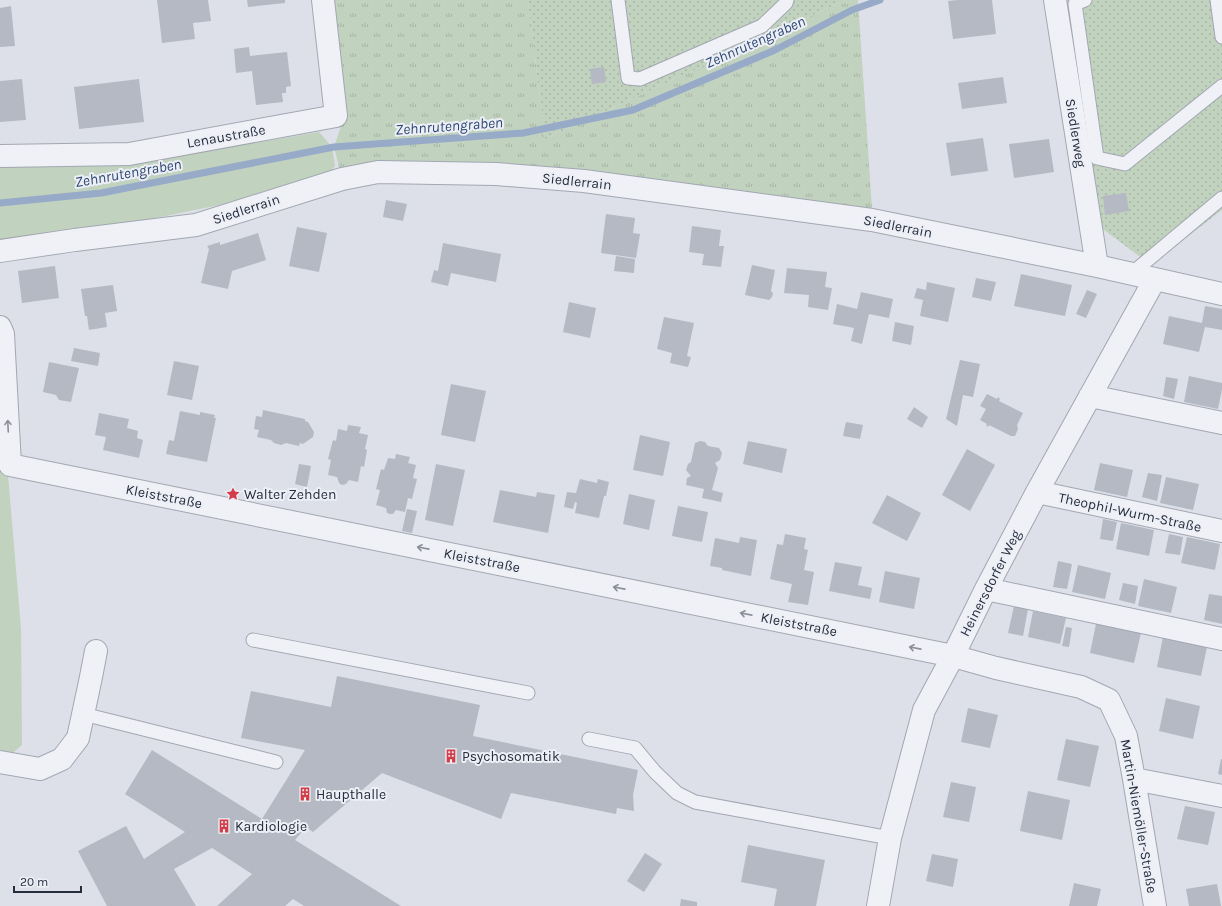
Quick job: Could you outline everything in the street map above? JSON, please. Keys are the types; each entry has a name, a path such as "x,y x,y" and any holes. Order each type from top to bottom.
{"street":[{"name":"Lenaustraße","path":"0,156 129,154 336,116 323,0"},
{"name":"Siedlerweg","path":"1054,0 1097,266"},
{"name":"Siedlerrain","path":"0,251 196,225 342,179 378,172 425,172 496,174 584,181 864,219 1155,279"},
{"path":"1155,279 1222,294"},
{"name":"Heinersdorfer Weg","path":"878,906 890,838 924,710 1037,492 1155,279"},
{"name":"Kleiststraße","path":"0,327 3,334 10,465 953,656"},
{"path":"1090,396 1222,423"},
{"name":"Theophil-Wurm-Straße","path":"1037,492 1222,531"},
{"path":"986,589 1222,638"},
{"path":"0,762 40,769 62,759 78,738 96,651"},
{"name":"Martin-Niemöller-Straße","path":"953,656 996,668 1081,687 1110,700 1126,736 1155,906"},
{"path":"1134,779 1222,796"}],"lane":[{"path":"618,0 628,78 640,79 762,26 786,3 786,0"},
{"path":"1085,0 1075,4 1097,158 1125,164 1222,86"},
{"path":"1217,0 1222,37"},
{"path":"1131,274 1222,198"},
{"path":"253,640 528,693"},
{"path":"83,714 276,762"},
{"path":"589,740 635,748 655,772 677,793 695,802 890,838"}],"green space":[{"path":"333,0 528,0 545,139 845,0 858,0 872,209 584,181 342,179 334,147 345,115"},
{"path":"528,0 845,0 545,139"},
{"path":"1067,0 1222,0 1222,210 1151,265 1096,224"},
{"path":"319,132 332,147 335,166 327,176 259,197 136,222 0,242 0,167 31,163 125,165"},
{"path":"0,352 6,452 21,628 22,745 8,757 0,755"}],"building":[{"path":"157,0 208,0 211,21 193,23 195,39 162,43"},
{"path":"247,0 285,0 285,3 248,7"},
{"path":"992,0 996,34 953,39 948,1"},
{"path":"11,6 15,46 0,47 0,8"},
{"path":"249,47 250,56 287,52 291,86 286,87 286,93 282,93 283,102 256,105 252,71 236,73 234,49"},
{"path":"604,67 606,82 592,84 590,69"},
{"path":"1003,77 1007,103 962,109 958,83"},
{"path":"22,79 26,120 0,122 0,81"},
{"path":"139,79 144,122 79,129 74,87"},
{"path":"983,138 988,171 951,176 946,143"},
{"path":"1049,139 1054,172 1014,178 1009,144"},
{"path":"1126,193 1129,211 1105,215 1103,196"},
{"path":"386,200 407,204 403,221 383,217"},
{"path":"606,214 635,218 633,233 640,234 636,258 601,253"},
{"path":"692,226 721,230 719,246 724,246 721,267 702,265 704,254 689,252"},
{"path":"297,227 327,233 319,272 289,266"},
{"path":"258,233 266,260 232,271 228,289 201,283 209,249 207,246 220,242 220,245"},
{"path":"443,243 501,254 496,282 451,273 448,286 431,282 434,270 438,271"},
{"path":"616,256 635,259 634,273 614,271"},
{"path":"752,265 775,270 771,291 773,293 769,300 745,295"},
{"path":"55,266 59,298 22,303 18,271"},
{"path":"787,268 827,272 825,287 832,288 828,310 808,307 809,295 784,293"},
{"path":"1021,274 1072,285 1065,316 1014,306"},
{"path":"976,278 996,282 991,301 972,297"},
{"path":"927,282 955,288 948,322 920,316 923,300 914,298 917,288 926,290"},
{"path":"113,285 117,311 105,313 107,327 89,330 87,316 85,316 81,289"},
{"path":"1087,290 1097,294 1086,318 1076,314"},
{"path":"861,292 893,299 889,318 869,314 862,344 851,341 854,328 833,324 837,304 857,309"},
{"path":"569,302 596,308 590,338 563,332"},
{"path":"1205,306 1222,309 1222,330 1205,327 1199,352 1163,344 1169,316 1202,323"},
{"path":"664,317 694,323 687,356 691,357 688,367 670,363 672,353 657,349"},
{"path":"895,322 914,326 911,345 892,341"},
{"path":"74,348 100,353 98,366 71,361"},
{"path":"960,360 980,364 973,397 963,395 957,426 946,419"},
{"path":"174,361 199,366 192,400 167,395"},
{"path":"49,362 79,368 71,402 59,400 56,395 43,392"},
{"path":"1189,376 1222,383 1218,409 1184,402"},
{"path":"1166,377 1178,379 1174,399 1163,396"},
{"path":"451,384 486,391 475,442 441,435"},
{"path":"987,394 997,399 998,397 1000,399 999,401 1023,413 1017,425 1018,429 1015,436 1011,436 989,425 988,427 986,425 987,424 980,420 986,409 980,406"},
{"path":"914,407 928,417 922,428 907,419"},
{"path":"263,410 305,419 314,432 313,437 303,444 300,443 299,446 286,443 281,445 274,443 271,440 257,437 259,430 254,429 256,416 262,417"},
{"path":"180,411 200,415 200,412 215,415 214,418 216,418 207,462 166,454 169,440 174,441"},
{"path":"99,413 129,419 127,428 138,431 137,438 143,440 139,458 103,450 106,437 95,435"},
{"path":"846,422 863,425 860,439 843,436"},
{"path":"348,425 361,427 359,433 368,435 365,449 367,450 364,467 361,466 358,482 349,480 346,484 342,485 339,483 337,477 328,475 331,460 328,459 333,440 336,441 338,429 347,431"},
{"path":"640,435 670,442 663,476 633,470"},
{"path":"700,441 705,442 708,446 719,448 722,453 720,460 715,463 718,468 712,490 723,493 721,502 702,498 704,489 686,485 687,478 691,476 686,470 688,464 691,462 695,443"},
{"path":"748,441 787,449 782,473 743,464"},
{"path":"967,449 995,465 970,511 942,495"},
{"path":"396,454 410,457 408,463 416,465 413,478 417,479 412,499 408,498 405,512 396,510 393,514 390,514 387,513 386,508 376,505 380,490 376,489 381,469 384,470 388,458 395,459"},
{"path":"1100,463 1133,470 1127,497 1094,490"},
{"path":"299,464 311,466 307,487 295,484"},
{"path":"436,464 465,470 453,526 425,520"},
{"path":"1148,473 1162,475 1157,501 1142,497"},
{"path":"1166,477 1199,484 1193,510 1160,503"},
{"path":"580,479 597,483 598,479 609,482 599,518 575,513 577,503 575,502 573,509 564,507 567,492 576,493"},
{"path":"500,490 536,497 537,492 555,495 548,533 493,522"},
{"path":"629,494 655,500 649,530 623,524"},
{"path":"887,495 921,513 907,541 872,523"},
{"path":"678,506 708,512 702,542 672,536"},
{"path":"407,509 417,511 412,533 402,531"},
{"path":"1103,519 1117,522 1113,541 1100,539"},
{"path":"1121,523 1154,530 1149,556 1116,549"},
{"path":"785,534 806,538 804,549 808,550 804,570 814,572 808,605 788,602 792,584 770,579 777,544 783,545"},
{"path":"1169,534 1183,537 1180,555 1165,553"},
{"path":"740,537 757,540 751,576 710,566 715,538 739,543"},
{"path":"1187,537 1220,544 1215,570 1181,563"},
{"path":"1058,561 1072,564 1067,589 1053,587"},
{"path":"835,562 862,567 858,585 872,588 870,599 829,591"},
{"path":"1078,565 1111,573 1105,599 1072,592"},
{"path":"885,571 920,578 914,609 879,602"},
{"path":"1144,579 1177,587 1171,613 1138,606"},
{"path":"1123,583 1138,586 1135,604 1119,600"},
{"path":"1209,594 1222,596 1222,624 1204,620"},
{"path":"1014,606 1028,609 1023,636 1008,633"},
{"path":"1033,611 1066,618 1060,644 1028,637"},
{"path":"1096,624 1141,633 1134,663 1090,653"},
{"path":"1066,627 1072,628 1069,647 1062,646"},
{"path":"1163,637 1207,647 1201,676 1157,667"},
{"path":"337,676 480,705 473,736 638,770 633,795 634,811 617,808 616,814 511,793 501,819 382,773 313,832 306,827 295,840 401,906 304,906 293,899 285,906 217,906 252,874 212,848 174,869 196,906 107,906 78,851 126,826 144,859 185,832 125,794 152,750 262,819 305,750 241,738 251,691 331,707"},
{"path":"1166,698 1200,706 1193,739 1159,731"},
{"path":"968,708 998,715 990,748 961,742"},
{"path":"1066,739 1099,746 1090,787 1057,780"},
{"path":"1222,759 1222,775 1218,774"},
{"path":"951,782 976,787 969,822 943,817"},
{"path":"1028,791 1070,800 1062,840 1020,831"},
{"path":"1185,806 1215,812 1208,845 1177,839"},
{"path":"748,845 825,860 816,906 774,906 777,889 741,882"},
{"path":"645,853 662,864 644,892 627,881"},
{"path":"932,854 958,859 953,887 926,881"},
{"path":"1074,883 1101,889 1097,906 1069,906"},
{"path":"1217,884 1221,906 1189,906 1186,889"},
{"path":"681,899 697,902 697,906 680,906"}],"waterway":[{"name":"Zehnrutengraben","path":"0,203 101,193 334,147 523,133 633,110 775,50 852,10 880,0"}],"place":[{"name":"Walter Zehden","path":"233,494"},
{"name":"Psychosomatik","path":"451,756"},
{"name":"Haupthalle","path":"305,794"},
{"name":"Kardiologie","path":"224,826"}]}
